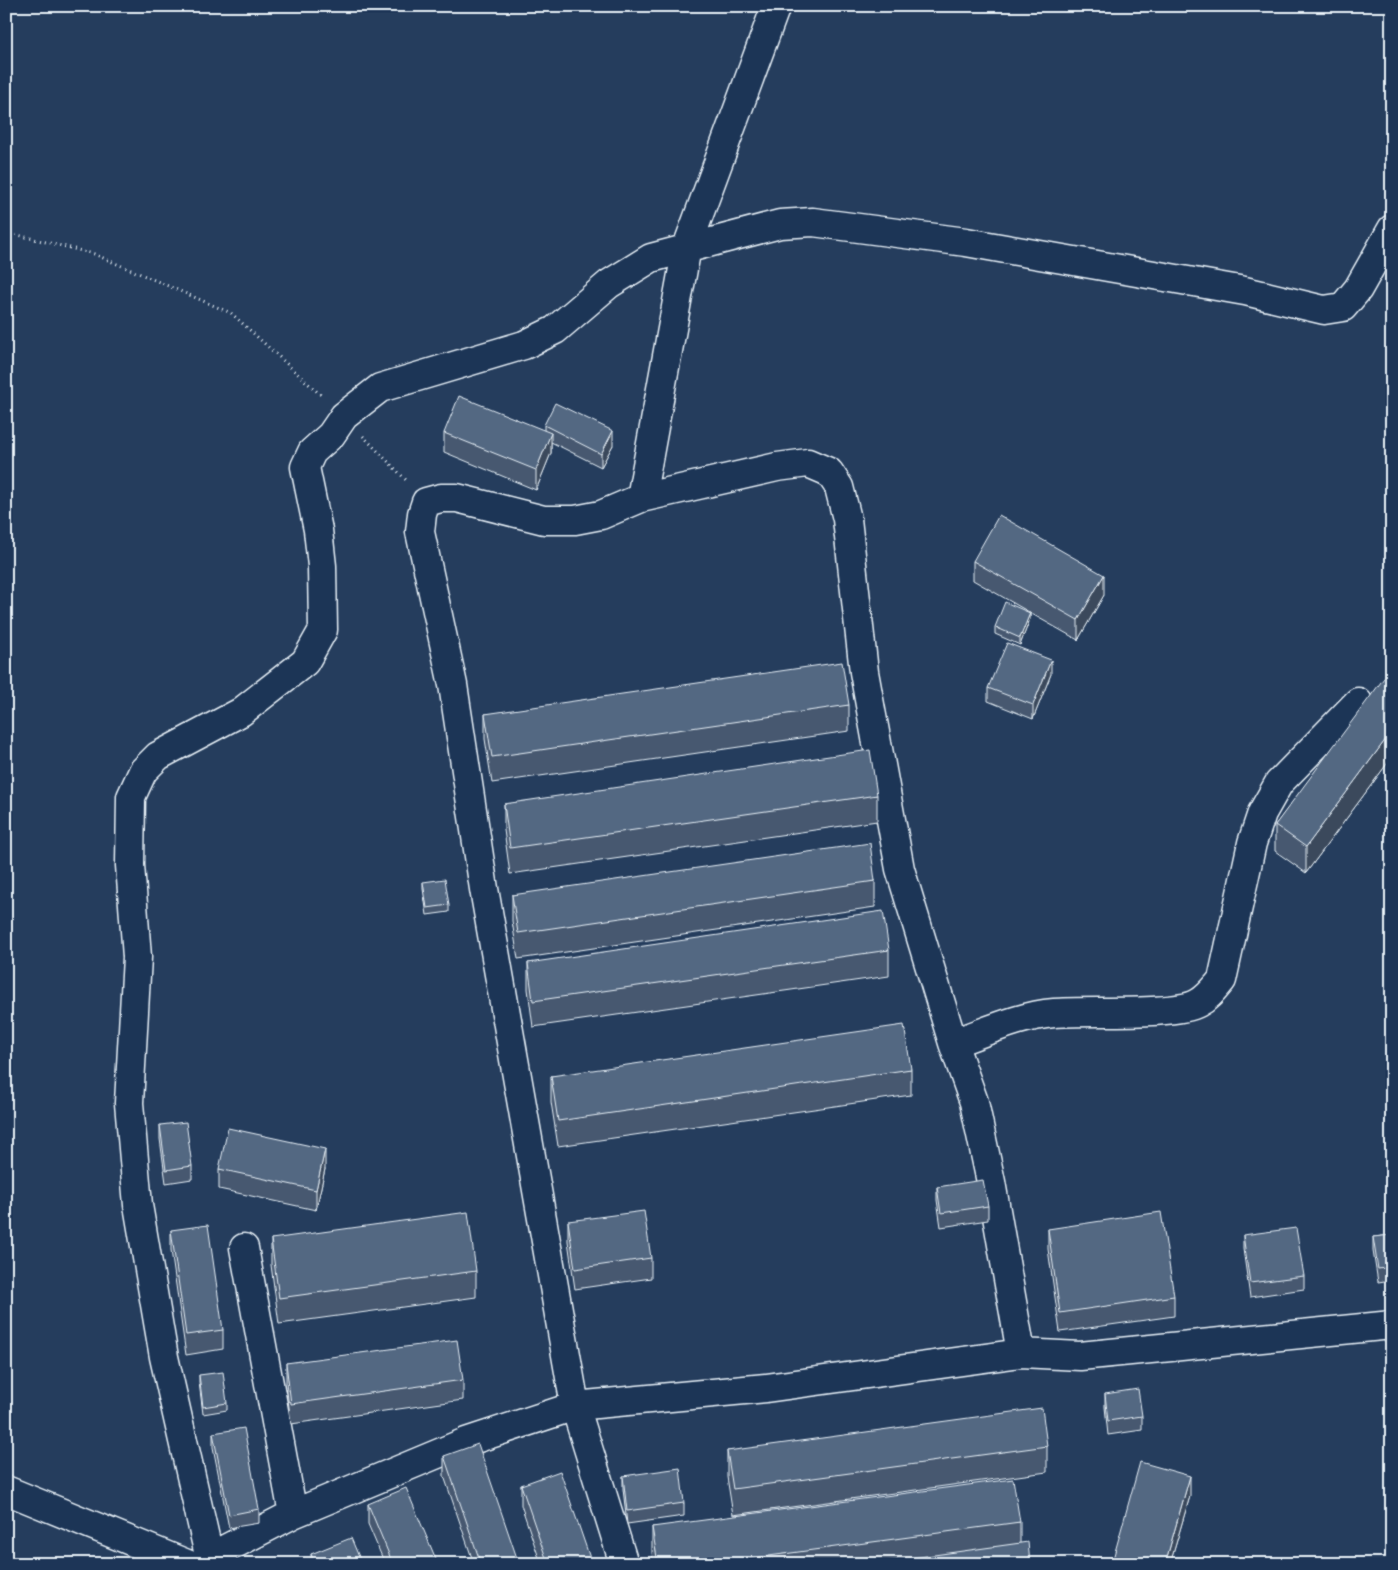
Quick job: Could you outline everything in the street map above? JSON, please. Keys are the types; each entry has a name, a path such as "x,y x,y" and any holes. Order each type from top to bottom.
{"lane":[{"path":"641,498 687,247 776,6"},
{"path":"203,1562 164,1357 138,1205 129,1103 137,957 130,865 129,815 131,797 143,771 158,756 241,712 305,662 323,630 322,566 318,530 305,467 329,434 380,388 524,345 555,330 609,284 651,258 780,224 813,222 975,244 1245,291 1324,310 1343,307 1358,289 1392,229"},
{"path":"624,1564 575,1406 484,889 453,685 420,532 422,514 426,502 441,498 456,498 544,520 575,520 601,516 641,498 777,467 808,463 828,472 839,488 847,519 864,672 900,869 953,1044 974,1102 993,1192 1022,1353"},
{"path":"953,1044 1028,1017 1055,1013 1175,1009 1196,1005 1208,996 1222,980 1252,843 1262,813 1279,782 1358,702"},
{"path":"244,1248 293,1514"},
{"path":"6,1490 203,1562 293,1514 466,1442 575,1406 766,1388 1022,1353 1080,1356 1392,1325"}],"path":[{"path":"6,232 94,254 231,313 329,434 426,502"}],"building":[{"path":"459,396 551,433 536,470 444,433"},
{"path":"555,403 613,431 601,454 544,425"},
{"path":"999,515 1104,575 1078,620 973,561"},
{"path":"1005,602 1030,613 1020,638 995,627"},
{"path":"1007,643 1051,660 1033,705 988,688"},
{"path":"842,662 849,705 492,757 485,714"},
{"path":"1392,675 1392,731 1306,847 1275,825 1384,678"},
{"path":"870,750 877,795 510,848 504,804"},
{"path":"870,843 875,881 518,933 512,895"},
{"path":"445,879 449,905 427,908 423,882"},
{"path":"883,911 889,950 533,1001 528,963"},
{"path":"904,1025 911,1069 558,1121 551,1076"},
{"path":"186,1122 192,1166 166,1170 160,1125"},
{"path":"228,1128 325,1149 316,1190 219,1169"},
{"path":"983,1180 988,1206 941,1213 937,1187"},
{"path":"644,1211 651,1258 575,1269 568,1221"},
{"path":"468,1212 476,1271 279,1298 271,1239"},
{"path":"1161,1212 1174,1296 1060,1313 1048,1229"},
{"path":"208,1225 223,1330 186,1335 171,1230"},
{"path":"1296,1228 1304,1276 1250,1283 1243,1235"},
{"path":"1392,1235 1392,1267 1378,1269 1373,1237"},
{"path":"457,1340 463,1380 291,1404 286,1363"},
{"path":"223,1372 227,1403 203,1407 199,1375"},
{"path":"1138,1389 1142,1416 1108,1421 1105,1394"},
{"path":"1042,1408 1047,1446 733,1489 727,1451"},
{"path":"244,1428 259,1509 229,1515 213,1433"},
{"path":"478,1444 519,1564 481,1564 444,1456"},
{"path":"1140,1462 1190,1476 1165,1564 1129,1564 1113,1559"},
{"path":"680,1468 684,1503 627,1511 623,1476"},
{"path":"560,1471 592,1564 548,1564 521,1485"},
{"path":"1013,1479 1020,1522 710,1564 658,1564 652,1527"},
{"path":"406,1488 438,1564 393,1564 368,1504"},
{"path":"351,1538 362,1564 315,1564 311,1554"},
{"path":"1028,1542 1030,1564 869,1564"},
{"path":"136,1558 167,1559 167,1564 135,1564"}]}
